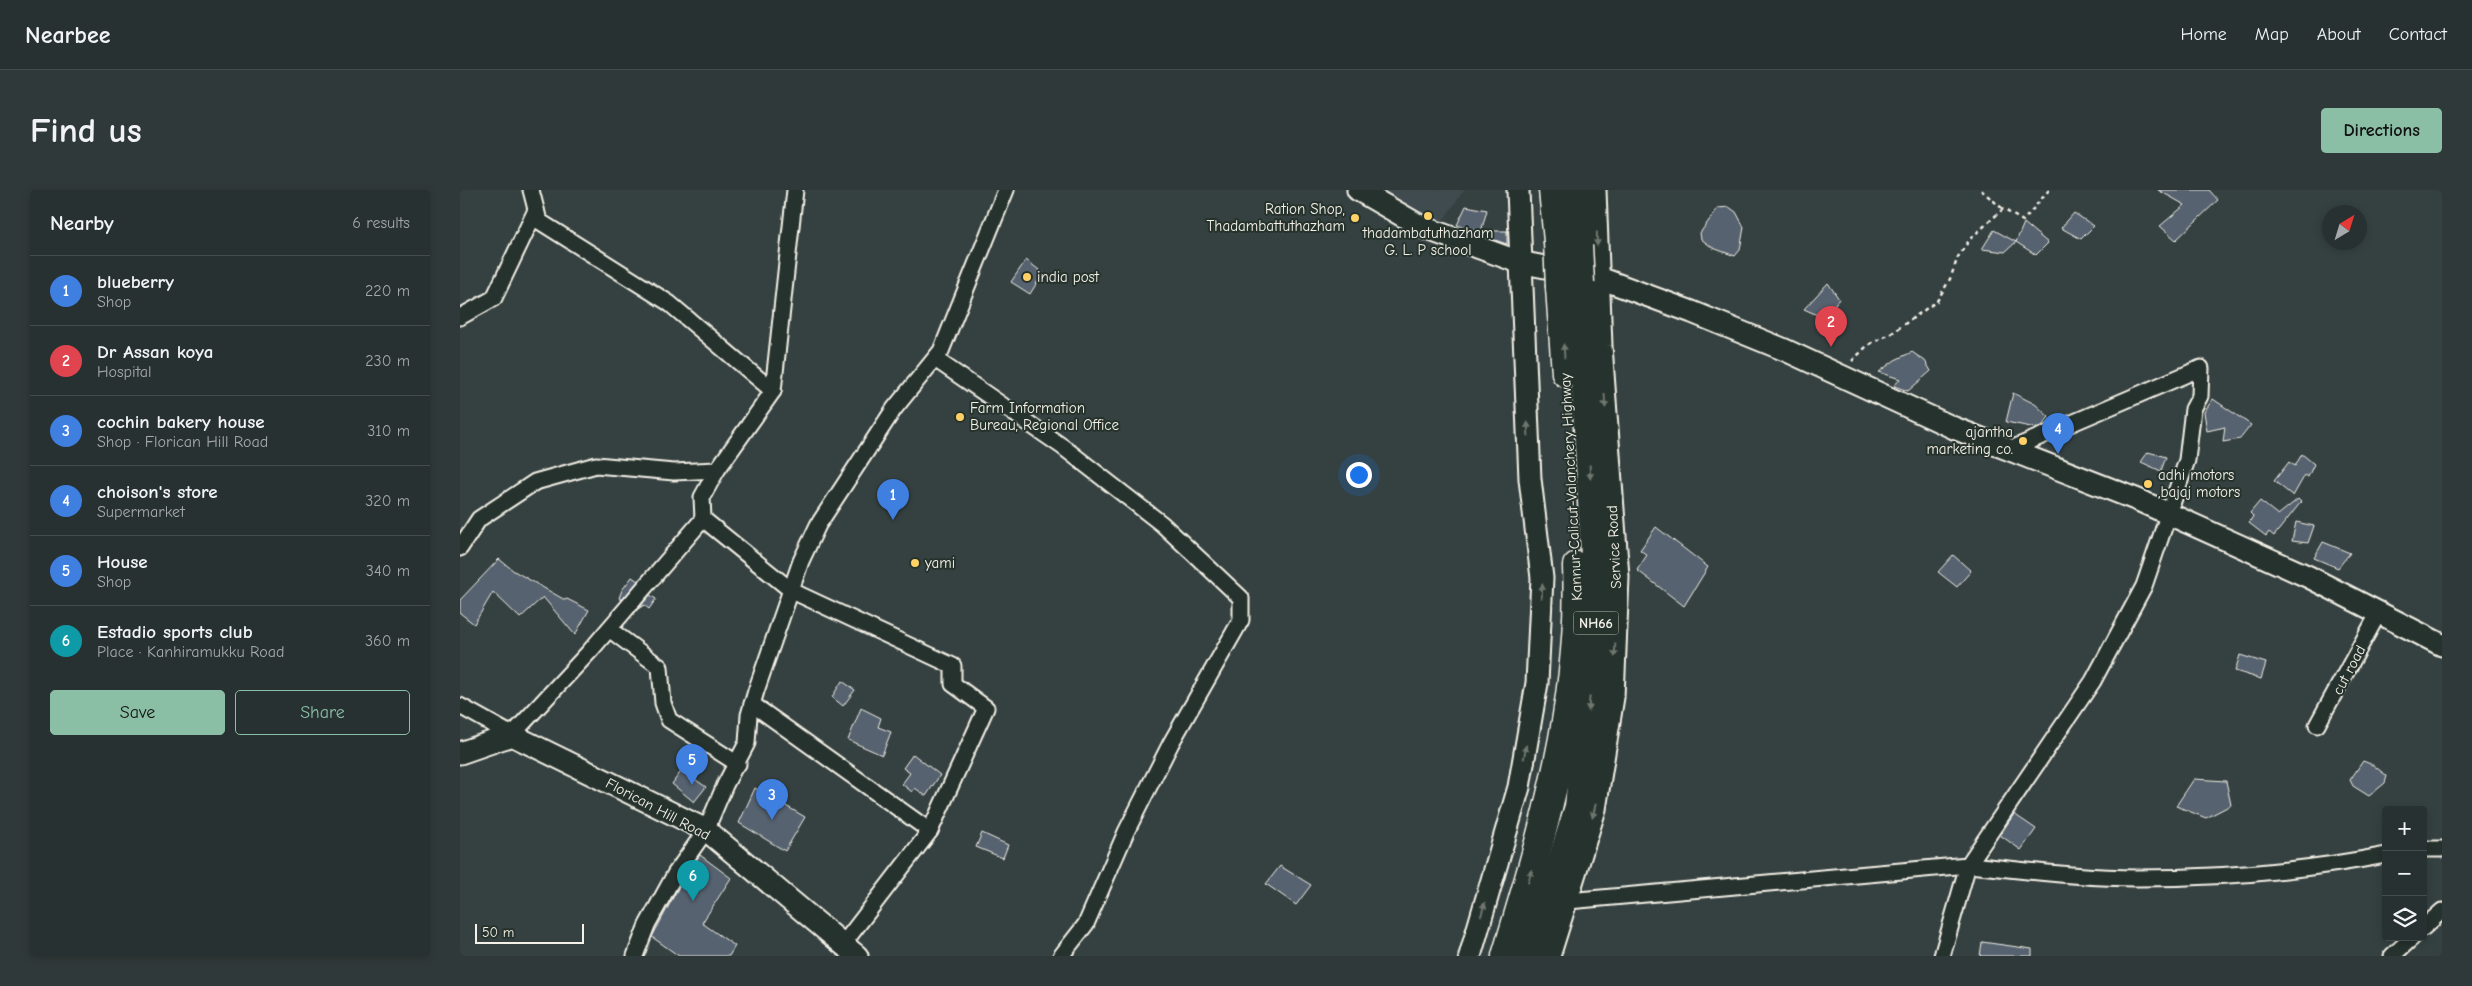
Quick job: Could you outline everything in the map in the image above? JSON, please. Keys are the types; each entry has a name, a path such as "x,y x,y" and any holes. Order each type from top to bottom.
{"highway":[{"name":"Kannur-Calicut-Valanchery Highway","path":"1506,956 1544,822 1568,703 1578,600 1579,282 1553,190"},
{"name":"NH66","path":"1568,244 1575,190"},
{"name":"NH66","path":"1533,956 1579,807 1598,610 1579,282"}],"street":[{"path":"531,190 539,222 669,304 773,391"},
{"path":"460,752 512,735 609,629 703,519 702,497 717,470 773,391 794,190"},
{"path":"635,956 647,925 675,874 706,830 725,785 738,764 747,743 749,715 752,704 801,561 818,525 894,409 941,351 1006,190"},
{"path":"1358,190 1422,227 1579,282 1692,312 1838,374 1954,428 2167,514 2309,577 2378,614 2442,645"},
{"path":"1470,956 1519,787 1537,683 1542,578 1530,479 1518,190"},
{"name":"Service Road","path":"1549,956 1568,901 1595,810 1613,698 1618,577 1579,282 1595,190"},
{"path":"460,317 494,298 536,210"},
{"path":"935,359 1062,447 1162,524 1241,598 1241,620 1166,751 1126,832 1086,924 1061,956"},
{"path":"1942,956 1968,865 2093,682 2144,586 2186,460 2193,409 2200,396 2201,368 2009,450"},
{"path":"460,548 480,520 535,482 596,464 674,472 717,470"},
{"path":"703,519 792,591 953,666 953,684 986,708 930,831 850,949"},
{"name":"cut road","path":"2318,725 2378,614"},
{"path":"609,629 660,667 663,702 669,720 738,764"},
{"path":"752,704 930,831"},
{"path":"460,706 512,735"},
{"name":"Florican Hill Road","path":"512,735 706,830 850,949"},
{"path":"2427,849 2442,849"},
{"path":"1568,901 1968,865 2136,878 2219,876 2325,867 2382,857"},
{"path":"2427,924 2442,911"},
{"path":"2399,954 2410,941"}],"path":[{"path":"1980,190 2003,209 2023,222 2050,190"},
{"path":"1838,374 1868,345 1892,333 1937,301 1950,279 1958,257 1970,239 2003,209"}],"shaded area":[{"name":"thadambatuthazham G. L. P school","path":"1387,190 1464,190 1440,225 1383,201"}],"building":[{"path":"2158,190 2209,190 2218,200 2176,240 2160,226 2185,205"},
{"path":"1466,206 1487,210 1481,232 1457,225"},
{"path":"1729,207 1736,212 1744,227 1740,250 1735,256 1713,248 1701,239 1700,233 1718,208"},
{"path":"2074,213 2094,226 2081,239 2061,228"},
{"path":"2024,223 2048,243 2036,255 2016,242"},
{"path":"1994,230 2016,242 2005,252 1982,249"},
{"path":"1490,231 1507,231 1507,244 1489,238"},
{"name":"india post","path":"1026,260 1043,273 1030,294 1011,282"},
{"path":"1828,283 1839,299 1824,318 1804,309"},
{"path":"1912,352 1925,361 1931,371 1908,391 1894,386 1900,379 1879,372 1895,360"},
{"path":"2013,393 2035,404 2049,417 2042,426 2036,428 2006,422"},
{"path":"2213,399 2251,425 2240,439 2223,442 2225,427 2207,431 2204,412"},
{"path":"2148,452 2166,457 2161,471 2141,462"},
{"path":"2302,454 2314,464 2308,477 2305,475 2293,496 2274,481 2289,462 2295,466"},
{"path":"2298,499 2301,502 2274,536 2269,532 2266,536 2249,523 2253,516 2250,513 2260,501 2278,515"},
{"path":"2296,522 2314,526 2308,543 2292,541"},
{"path":"1656,527 1708,567 1684,606 1637,570 1647,555 1640,550"},
{"path":"2323,542 2350,553 2338,568 2314,558"},
{"path":"1953,555 1971,571 1957,587 1938,572"},
{"path":"499,559 514,571 565,600 567,599 589,610 575,635 543,597 520,618 493,592 474,624 460,613 460,600"},
{"path":"632,577 638,581 622,600 619,598 622,590"},
{"path":"650,595 656,599 649,609 644,605 638,609"},
{"path":"2240,655 2266,663 2261,679 2235,671"},
{"path":"842,681 855,690 843,706 832,697"},
{"path":"861,708 881,718 878,727 891,732 882,755 848,740"},
{"path":"913,754 940,775 926,796 915,788 912,792 902,784 910,773 903,768"},
{"path":"2363,761 2373,765 2387,776 2385,783 2369,796 2353,786 2350,780"},
{"path":"682,770 706,787 694,802 672,784"},
{"path":"2194,779 2226,781 2231,805 2206,818 2176,806"},
{"path":"755,788 805,817 785,851 739,823"},
{"path":"2014,814 2036,829 2021,850 2000,835"},
{"path":"982,833 1008,845 1003,858 976,847"},
{"path":"700,855 731,878 702,923 735,946 729,956 679,956 652,937 683,879"},
{"path":"1280,866 1311,885 1296,905 1266,884"},
{"path":"1982,942 2032,949 2032,956 1980,956"}],"place":[{"name":"thadambatuthazham G. L. P school","path":"1428,216"},
{"name":"Ration Shop, Thadambattuthazham","path":"1355,218"},
{"name":"india post","path":"1027,277"},
{"name":"Dr Assan koya","path":"1831,347"},
{"name":"Farm Information Bureau, Regional Office","path":"960,417"},
{"name":"ajantha marketing co.","path":"2023,441"},
{"name":"choison's store","path":"2058,454"},
{"name":"adhi motors ,bajaj motors","path":"2148,484"},
{"name":"blueberry","path":"893,520"},
{"name":"yami","path":"915,563"},
{"name":"House","path":"692,785"},
{"name":"cochin bakery house","path":"772,820"},
{"name":"Estadio sports club","path":"693,901"}]}
